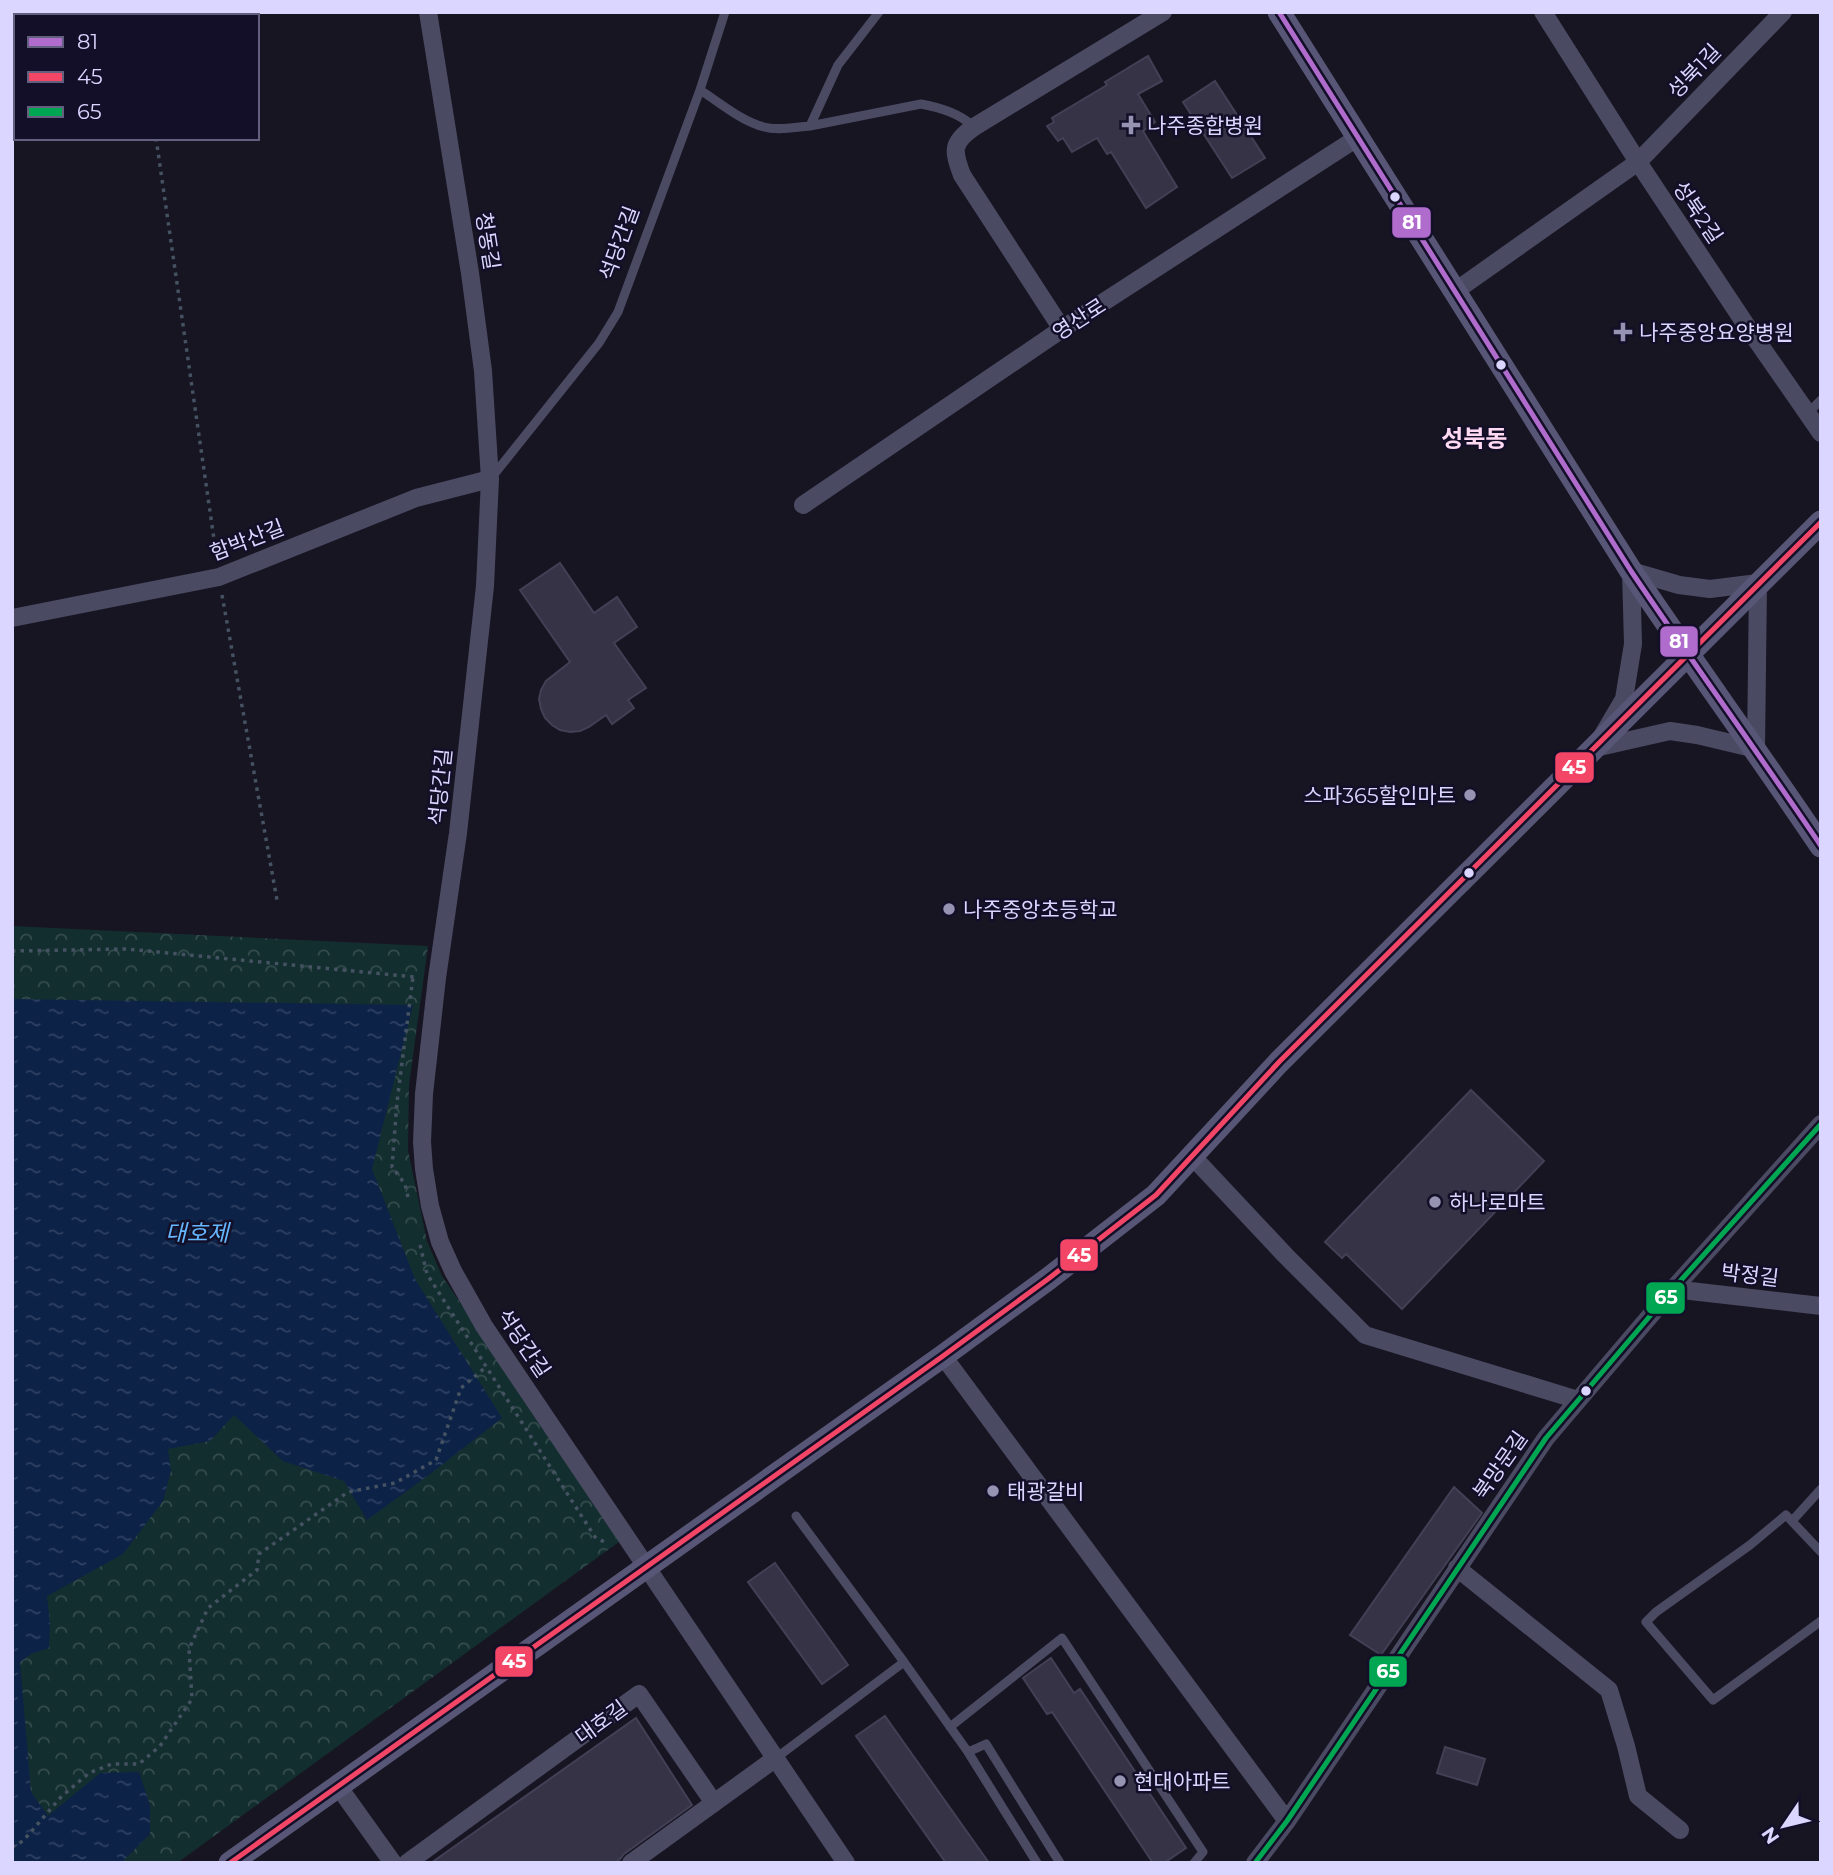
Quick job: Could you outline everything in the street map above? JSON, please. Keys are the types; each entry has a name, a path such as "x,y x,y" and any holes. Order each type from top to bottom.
{"street":[{"name":"청동길","path":"428,12 478,334 490,479"},
{"path":"1062,329 962,174 955,157 959,139 974,127 1163,12"},
{"path":"1279,12 1631,571 1821,846"},
{"name":"성북2길","path":"1543,12 1638,162 1821,433"},
{"name":"성북1길","path":"1454,292 1638,162 1783,12"},
{"name":"영산로","path":"803,505 1062,329 1357,138"},
{"name":"함박산길","path":"12,618 219,577 416,498 490,479"},
{"name":"석당간길","path":"490,479 485,586 463,792 424,1094 422,1142 430,1206 440,1242 453,1271 484,1326 846,1863"},
{"path":"230,1863 943,1356 1156,1195 1279,1062 1821,522"},
{"path":"1631,571 1679,585 1710,589 1758,583"},
{"path":"1595,748 1624,699 1633,644 1631,571"},
{"path":"1756,749 1758,583"},
{"path":"1595,748 1670,731 1756,749"},
{"name":"북망문길","path":"1255,1863 1287,1821 1546,1438 1673,1289 1821,1124"},
{"path":"1193,1157 1285,1255 1366,1335 1578,1400"},
{"name":"박정길","path":"1673,1289 1821,1306"},
{"path":"943,1356 1287,1821"},
{"path":"1457,1568 1609,1690 1638,1796 1680,1830"},
{"name":"대호길","path":"407,1863 639,1694 714,1803"},
{"path":"631,1863 776,1758"},
{"path":"338,1786 393,1863"}],"lane":[{"name":"석당간길","path":"490,479 599,342 618,312 700,90 725,12"},
{"path":"810,126 838,65 879,12"},
{"path":"700,90 764,127 810,126 921,104 963,117 974,127"},
{"path":"1807,415 1821,400"},
{"path":"1792,1521 1821,1489"},
{"path":"1821,1552 1786,1515 1646,1622 1713,1700 1821,1621"},
{"path":"796,1516 968,1752 1037,1863"},
{"path":"950,1727 1062,1638 1203,1852 1194,1863"},
{"path":"776,1758 904,1662"},
{"path":"968,1752 986,1744 1060,1863"}],"path":[{"path":"156,140 219,577 277,900"},
{"path":"12,951 127,949 437,978"},
{"path":"12,1847 23,1842 61,1797 89,1773 112,1764 139,1764 160,1746 192,1699 189,1649 208,1608 257,1570 259,1554 348,1492 395,1483 436,1460 461,1388 486,1367 595,1537 616,1548"}],"green space":[{"path":"12,926 428,946 409,1085 408,1150 427,1241 442,1276 623,1539 177,1863 12,1863"}],"water":[{"name":"대호제","path":"12,999 413,1005 372,1169 415,1279 502,1418 367,1520 344,1481 283,1461 234,1415 210,1441 168,1449 171,1471 163,1501 123,1554 47,1596 49,1648 31,1654 20,1662 31,1792 48,1816 100,1773 139,1772 150,1805 150,1834 121,1863 12,1863"}],"building":[{"path":"1148,56 1162,81 1138,94 1155,122 1143,131 1177,187 1146,208 1111,152 1107,154 1097,138 1072,152 1063,138 1058,141 1047,126 1054,122 1052,118 1107,85 1105,82"},
{"path":"1215,81 1265,158 1232,178 1183,102"},
{"path":"560,563 594,613 617,597 637,627 614,643 646,688 628,700 634,708 612,724 606,715 589,727 570,732 560,730 545,718 539,699 546,681 570,662 520,590"},
{"name":"하나로마트","path":"1471,1090 1544,1161 1402,1309 1346,1254 1342,1258 1325,1242"},
{"path":"1454,1487 1482,1513 1381,1655 1350,1635"},
{"path":"775,1563 848,1665 822,1684 748,1582"},
{"name":"현대아파트","path":"1051,1658 1074,1693 1080,1689 1186,1848 1164,1863 1153,1863 1052,1712 1047,1714 1023,1678"},
{"path":"885,1716 989,1863 946,1863 856,1736"},
{"path":"636,1718 692,1805 615,1863 431,1863"},
{"path":"1445,1747 1485,1759 1477,1785 1437,1773"}],"transit line":[{"name":"81","path":"1279,12 1631,571 1821,846"},
{"name":"45","path":"230,1863 943,1356 1156,1195 1279,1062 1821,522"},
{"name":"65","path":"1255,1863 1287,1821 1546,1438 1673,1289 1821,1124"}],"place":[{"name":"나주종합병원","path":"1131,125"},
{"name":"나주중앙요양병원","path":"1623,332"},
{"name":"스파365할인마트","path":"1470,795"},
{"name":"나주중앙초등학교","path":"949,909"},
{"name":"하나로마트","path":"1435,1202"},
{"name":"태광갈비","path":"993,1491"},
{"name":"현대아파트","path":"1120,1781"}],"district":[{"name":"성북동","path":"1474,438"}]}
